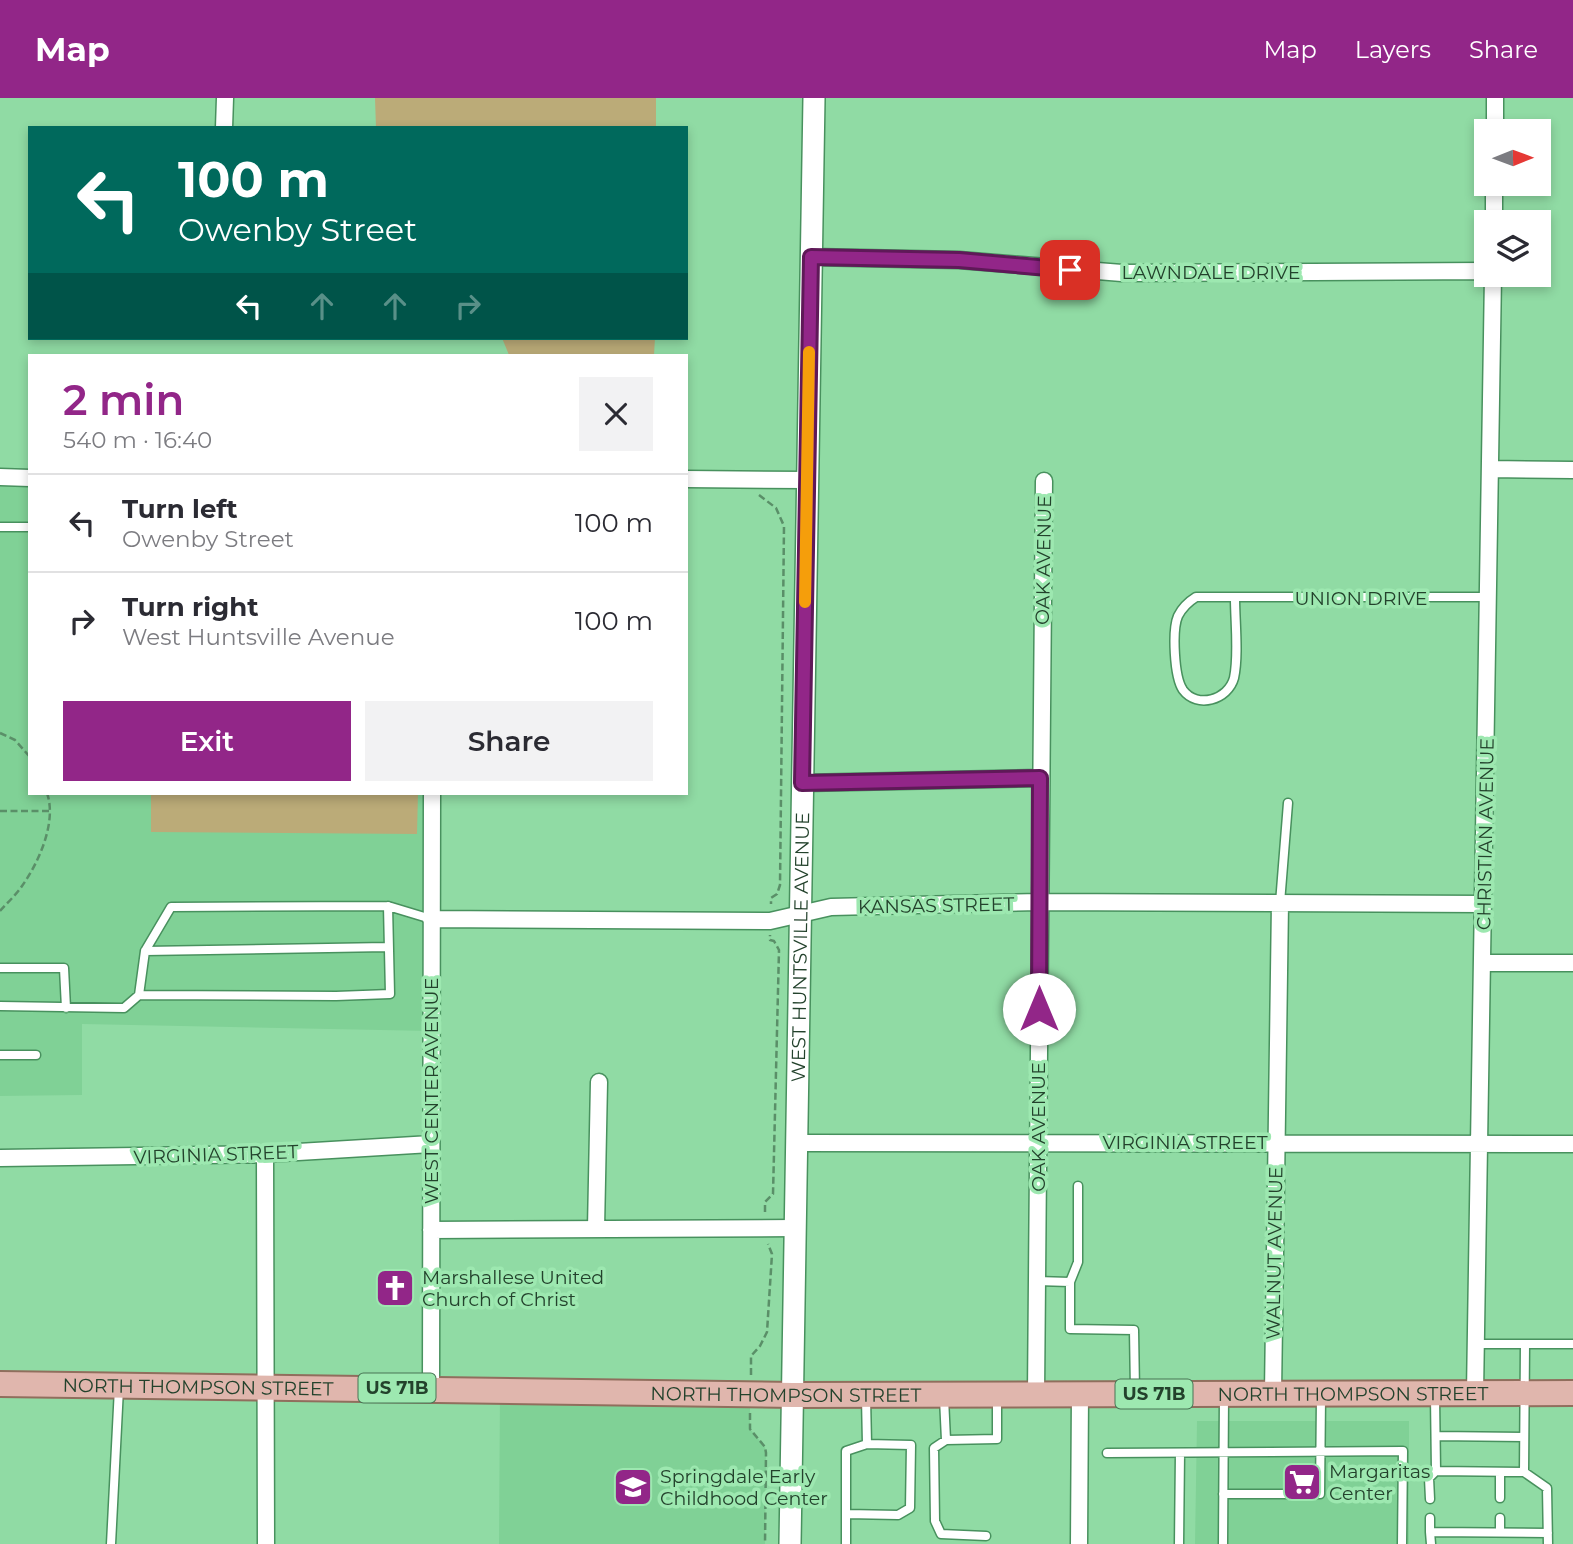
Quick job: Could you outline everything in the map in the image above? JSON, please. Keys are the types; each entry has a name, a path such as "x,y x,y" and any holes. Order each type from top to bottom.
{"main road":[{"name":"WEST HUNTSVILLE AVENUE","path":"790,1544 814,98"},
{"name":"NORTH THOMPSON STREET","path":"0,1384 793,1395 1573,1393"}],"street":[{"path":"225,98 225,126"},
{"path":"1495,98 1495,119"},
{"name":"LAWNDALE DRIVE","path":"811,257 959,260 1122,273 1474,271"},
{"name":"CHRISTIAN AVENUE","path":"1475,1393 1493,287"},
{"path":"1490,469 1573,470"},
{"path":"0,477 28,478"},
{"path":"688,479 806,480"},
{"name":"OAK AVENUE","path":"1036,1394 1044,481"},
{"path":"802,783 1040,778"},
{"name":"WEST CENTER AVENUE","path":"431,1389 432,795"},
{"name":"KANSAS STREET","path":"431,919 770,921 831,907 1040,902 1484,904"},
{"name":"WALNUT AVENUE","path":"1273,1393 1280,903"},
{"path":"1483,963 1573,963"},
{"path":"596,1228 599,1083"},
{"name":"VIRGINIA STREET","path":"798,1143 1573,1144"},
{"name":"VIRGINIA STREET","path":"0,1158 265,1154 431,1144"},
{"path":"265,1154 266,1544"},
{"path":"431,1230 796,1228"},
{"path":"1079,1544 1080,1394"}],"lane":[{"path":"0,527 28,527"},
{"name":"UNION DRIVE","path":"1235,598 1235,668 1231,684 1222,696 1213,700 1196,699 1182,688 1176,673 1177,618 1185,605 1196,597 1488,597"},
{"path":"1280,903 1288,803"},
{"path":"139,995 145,951 171,908 388,906 431,919"},
{"path":"0,1006 124,1008 139,995 390,994 388,906"},
{"path":"145,951 387,947"},
{"path":"0,968 64,968 66,1008"},
{"path":"0,1055 36,1055"},
{"path":"1078,1186 1077,1262 1070,1282 1070,1329 1134,1330 1135,1394"},
{"path":"1037,1281 1070,1282"},
{"path":"1475,1343 1573,1344"},
{"path":"1524,1472 1525,1344"},
{"path":"111,1544 119,1385"},
{"path":"1223,1544 1224,1393"},
{"path":"1223,1494 1320,1494 1321,1393"},
{"path":"1430,1499 1429,1478 1436,1471 1435,1393"},
{"path":"944,1394 946,1440"},
{"path":"986,1536 941,1534 935,1521 934,1448 946,1440 997,1439 997,1394"},
{"path":"866,1395 867,1444"},
{"path":"1436,1436 1524,1437"},
{"path":"846,1544 846,1451 867,1444 911,1446 911,1508 898,1515 847,1514"},
{"path":"1107,1453 1403,1451 1402,1544"},
{"path":"1179,1544 1180,1453"},
{"path":"1436,1471 1524,1472 1547,1488 1548,1544"},
{"path":"1500,1472 1500,1498"},
{"path":"1430,1518 1431,1544"},
{"path":"1500,1518 1500,1532"},
{"path":"1430,1532 1548,1532"}],"path":[{"path":"751,495 758,494 770,502 776,508 784,526 780,885 777,894 771,898 770,921 770,940 774,941 779,950 777,1076 773,1194 765,1202 764,1228 764,1240 772,1254 767,1332 751,1356 750,1394 750,1429 765,1447 766,1453 765,1544"},
{"path":"0,733 15,740 28,755"},
{"path":"0,911 22,887 39,856 50,820 47,795"},
{"path":"0,811 50,811"}],"shaded area":[{"path":"375,98 656,98 656,126 376,126"},
{"path":"503,340 655,340 654,354 509,354"},
{"path":"0,477 28,478 28,795 432,795 431,1031 82,1024 82,1095 0,1096"},
{"path":"151,795 418,795 417,834 151,832"},
{"name":"Springdale Early Childhood Center","path":"500,1390 750,1394 750,1429 765,1447 766,1453 765,1544 499,1544"},
{"name":"Margaritas Center","path":"1197,1421 1409,1421 1409,1544 1195,1544"}],"slow traffic":[{"path":"805,602 809,352"}],"place":[{"name":"Marshallese United Church of Christ","path":"395,1288"},
{"name":"Margaritas Center","path":"1302,1482"},
{"name":"Springdale Early Childhood Center","path":"633,1487"}],"route":[{"path":"1039,1009 1040,778 802,783 811,257 959,260 1070,270"}]}
